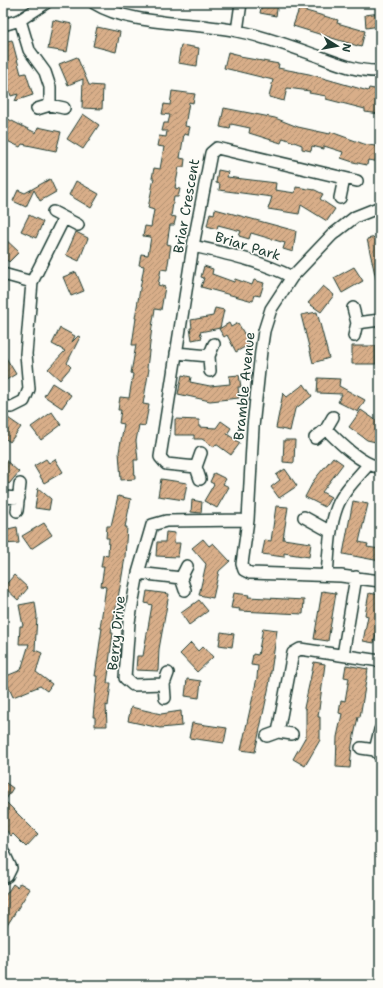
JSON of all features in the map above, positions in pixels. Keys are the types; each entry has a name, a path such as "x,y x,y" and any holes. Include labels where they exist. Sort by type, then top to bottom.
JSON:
{"street":[{"path":"3,25 20,20 46,3"},
{"path":"94,3 106,10 130,17 237,31 291,46 348,67 380,72"},
{"path":"237,31 240,3"},
{"path":"20,20 29,50 45,72 50,87 50,105"},
{"path":"37,109 50,105 64,108"},
{"name":"Briar Crescent","path":"196,467 166,464 160,457 193,246 211,153 217,148 357,181"},
{"path":"340,198 344,179"},
{"name":"Bramble Avenue","path":"327,575 250,574 244,570 242,564 248,520 253,427 264,331 271,309 292,277 332,235 355,217 380,207"},
{"path":"52,212 78,225"},
{"path":"3,407 12,407 24,401 29,389 26,354 32,282 64,218"},
{"name":"Briar Park","path":"193,246 252,260 272,267 292,277"},
{"path":"3,274 32,282"},
{"path":"353,308 357,323 354,336"},
{"path":"357,323 380,320"},
{"path":"210,372 209,356 214,344"},
{"path":"176,353 209,356"},
{"path":"315,438 326,429 333,418"},
{"path":"326,429 343,446 368,465 380,468"},
{"path":"200,479 196,467 201,453"},
{"path":"368,465 348,489 337,507 331,532 327,575 356,577 380,581"},
{"path":"17,512 20,484"},
{"path":"3,497 19,498"},
{"path":"304,517 331,532"},
{"name":"Berry Drive","path":"164,684 132,685 125,678 129,622 138,574 152,525 166,521 248,520"},
{"path":"184,590 181,578 187,566"},
{"path":"138,574 181,578"},
{"path":"343,655 356,577"},
{"path":"278,732 293,653 300,649 380,661"},
{"path":"165,698 164,684 168,673"},
{"path":"361,748 378,753 380,730"},
{"path":"267,736 278,732 292,734"},
{"path":"3,851 11,868 7,876 3,878"}],"building":[{"path":"262,3 278,3 276,16 260,13"},
{"path":"299,9 338,20 337,23 365,31 361,47 293,26"},
{"path":"380,13 380,26 366,28 365,15"},
{"path":"53,20 72,24 67,52 48,49"},
{"path":"97,27 120,32 116,52 93,46"},
{"path":"12,40 21,74 26,73 33,95 15,101 18,94 11,96 3,69 3,42"},
{"path":"181,45 199,48 197,66 178,63"},
{"path":"228,52 240,55 240,57 279,64 278,68 309,74 368,91 369,88 380,90 380,114 365,112 365,109 326,99 326,96 309,93 310,91 287,88 284,101 269,97 273,80 224,68"},
{"path":"77,57 89,85 103,86 102,109 82,108 83,79 68,85 59,64"},
{"path":"172,91 195,94 193,103 189,102 185,126 190,127 188,135 184,134 180,158 185,159 184,167 179,167 175,188 180,189 178,197 174,197 171,216 176,217 174,225 170,225 167,244 171,245 167,270 161,269 158,285 165,287 161,310 155,309 152,327 147,368 149,369 143,404 149,405 145,426 139,425 136,441 138,460 134,460 135,479 121,480 119,452 124,424 119,423 121,410 118,410 120,397 129,398 133,374 131,373 136,345 132,345 135,318 144,266 139,265 141,254 148,255 151,237 143,236 145,226 151,227 154,210 148,208 154,178 152,178 154,168 160,169 164,147 157,146 159,136 166,137 167,131 162,131 164,123 168,123 170,115 162,114 164,104 170,105"},
{"path":"224,108 275,118 298,127 330,134 331,132 364,144 380,147 380,162 368,160 367,165 353,162 341,158 343,152 324,146 324,149 312,146 311,151 302,149 302,145 283,138 281,143 249,133 250,128 231,124 230,129 220,127"},
{"path":"83,114 99,125 83,149 67,139"},
{"path":"6,118 36,133 38,127 61,132 56,151 22,144 20,147 3,139 3,125"},
{"path":"218,170 228,172 227,177 276,183 275,190 295,193 296,187 315,190 323,194 320,199 335,209 327,221 301,205 299,214 268,209 272,197 219,190 220,184 216,183"},
{"path":"50,179 56,192 40,201 34,190 26,207 13,201 18,190 25,193"},
{"path":"76,181 99,194 91,208 69,195"},
{"path":"215,209 296,231 293,252 283,249 285,243 251,233 249,239 239,236 241,231 218,225 217,229 207,226 210,213 214,214"},
{"path":"29,215 43,222 36,238 21,231"},
{"path":"76,232 88,238 79,261 66,255"},
{"path":"380,236 380,279 376,279 367,239"},
{"path":"3,237 19,252 9,262 3,257"},
{"path":"204,266 213,269 212,274 234,282 235,279 252,285 254,280 264,283 260,296 255,295 253,301 201,287 204,278 201,277"},
{"path":"354,267 363,281 342,293 334,278"},
{"path":"76,272 84,291 71,296 63,277"},
{"path":"323,286 334,295 321,312 308,303"},
{"path":"215,308 224,310 220,328 200,332 202,338 192,340 190,328 192,328 191,320 213,316"},
{"path":"317,312 329,358 313,363 301,315"},
{"path":"229,323 231,327 238,323 250,344 236,352 227,335 224,337 219,329"},
{"path":"60,328 75,336 72,342 78,336 80,337 67,363 71,367 60,380 48,369 65,351 52,344"},
{"path":"352,346 376,346 376,364 352,364"},
{"path":"3,353 16,374 3,382"},
{"path":"182,375 191,377 190,382 210,386 230,384 229,376 239,375 241,387 238,387 239,398 210,401 178,394"},
{"path":"318,378 340,379 339,386 365,400 358,412 338,402 342,394 317,393"},
{"path":"52,383 71,395 62,408 44,396"},
{"path":"304,384 312,396 295,409 290,431 276,428 283,393 287,397"},
{"path":"361,410 380,423 380,443 367,440 349,427"},
{"path":"52,412 61,425 41,440 31,427"},
{"path":"8,418 21,427 10,442 3,437 3,425"},
{"path":"175,419 199,420 199,427 216,428 221,421 231,428 227,434 240,443 231,455 216,444 214,447 202,439 194,439 194,435 175,435"},
{"path":"284,440 295,440 294,463 283,462"},
{"path":"333,457 343,464 322,492 331,497 325,507 305,497 314,480"},
{"path":"3,458 19,472 9,484 3,479"},
{"path":"46,459 49,463 55,459 63,472 44,483 34,466"},
{"path":"285,469 297,486 279,498 271,487 280,480 276,475"},
{"path":"214,473 226,479 223,484 229,487 217,508 204,501 214,484 210,482"},
{"path":"161,479 187,483 184,500 158,496"},
{"path":"38,488 51,499 49,510 35,508"},
{"path":"118,496 131,499 125,527 127,527 125,557 111,633 113,633 107,683 111,683 108,706 106,705 107,726 95,726 95,717 93,717 97,676 95,676 106,587 101,586 104,567 101,567 103,555 108,556 109,538 106,538 107,526 111,526"},
{"path":"192,500 202,502 201,513 191,512"},
{"path":"353,501 368,504 359,542 368,544 367,547 380,549 380,561 343,554"},
{"path":"276,506 288,507 283,539 311,543 309,557 284,553 284,557 262,554 265,540 271,541"},
{"path":"44,523 52,535 31,549 22,536"},
{"path":"17,527 19,543 3,544 3,530"},
{"path":"166,532 175,533 174,543 180,543 178,557 156,556 157,542 165,542"},
{"path":"203,539 209,546 213,543 230,561 219,571 213,598 199,595 206,564 192,548"},
{"path":"14,575 28,588 18,600 4,587"},
{"path":"147,591 169,594 159,649 158,671 136,670 137,656 143,656 152,605 145,603"},
{"path":"322,591 336,593 328,641 314,639"},
{"path":"234,593 249,595 248,597 304,600 303,614 239,611 240,609 231,608"},
{"path":"369,593 380,595 380,618 374,643 363,641 368,616 365,615"},
{"path":"199,600 208,611 189,625 181,613"},
{"path":"35,602 37,616 35,650 42,653 36,672 52,684 47,691 40,686 13,697 4,677 21,670 29,644 19,644 20,626 23,626 19,605"},
{"path":"263,628 277,630 269,686 255,752 241,750 257,678 258,666 251,665 253,654 258,655"},
{"path":"221,632 234,634 232,647 219,645"},
{"path":"191,643 198,651 203,646 213,657 197,672 180,654"},
{"path":"314,662 325,664 318,717 320,717 320,740 305,766 293,759 306,736 306,709 304,708"},
{"path":"346,665 368,669 360,717 358,717 352,745 350,768 336,767 337,737 342,714 339,713 341,700 345,701 349,678 344,677"},
{"path":"187,679 201,681 199,698 185,696"},
{"path":"131,707 161,714 181,711 182,726 160,728 128,721"},
{"path":"192,723 227,728 224,743 189,738"},
{"path":"3,781 13,788 5,801 38,834 26,847 13,834 11,836 3,827"},
{"path":"20,883 30,889 3,932 3,899 13,884 17,887"}]}
